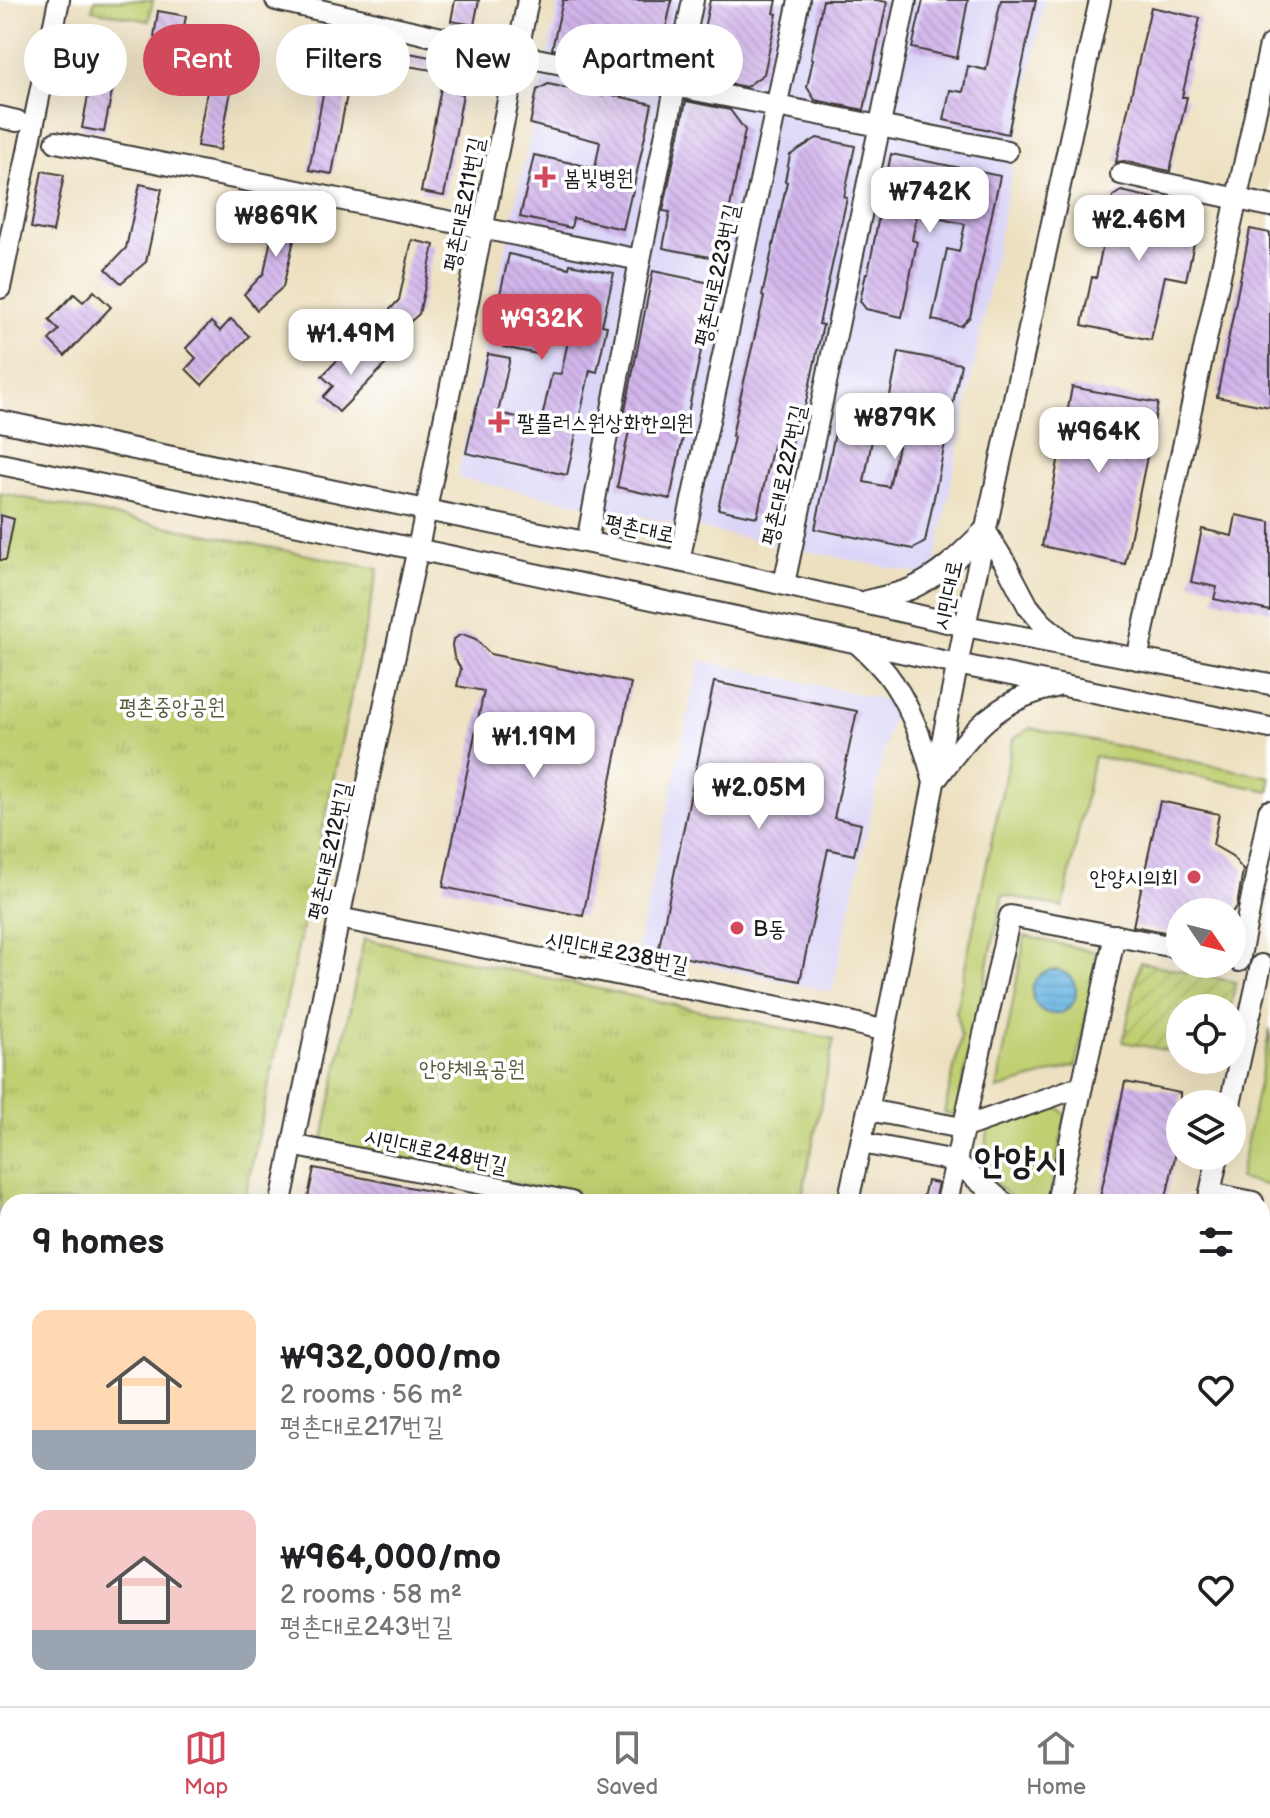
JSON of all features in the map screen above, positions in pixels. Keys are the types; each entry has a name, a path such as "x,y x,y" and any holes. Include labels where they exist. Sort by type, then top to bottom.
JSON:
{"street":[{"path":"0,288 59,0"},
{"path":"276,0 426,34"},
{"name":"평촌대로211번길","path":"523,24 528,0"},
{"path":"688,24 693,0"},
{"name":"평촌대로223번길","path":"679,561 799,0"},
{"name":"평촌대로227번길","path":"784,584 906,0"},
{"name":"시민대로","path":"850,1194 985,530 1100,0"},
{"path":"1137,659 1270,45"},
{"name":"평촌대로211번길","path":"426,510 508,96"},
{"path":"587,542 673,96"},
{"path":"721,96 1007,151"},
{"path":"56,142 640,260"},
{"path":"1121,174 1270,206"},
{"name":"평촌대로","path":"0,421 679,561 965,626 1270,684"},
{"path":"0,464 1270,728"},
{"name":"평촌대로212번길","path":"283,1194 426,510"},
{"path":"864,602 908,590 924,582 953,562 985,530 1028,606 1042,623 1070,646"},
{"path":"856,642 876,661 897,689 922,741 934,783"},
{"path":"934,783 962,743 1002,707 1037,691 1063,685"},
{"path":"1246,915 1269,811"},
{"path":"949,1194 1010,916 1166,945"},
{"name":"시민대로238번길","path":"339,918 885,1031"},
{"path":"1059,1194 1115,935"},
{"path":"1234,1090 1265,966"},
{"path":"868,1110 962,1128 1082,1086"},
{"path":"862,1143 955,1161 994,1194"},
{"name":"시민대로248번길","path":"292,1145 527,1194"},
{"path":"1210,1194 1215,1170"}],"shaded area":[{"path":"559,0 1045,0 933,577 457,478"},
{"path":"700,660 895,702 832,992 637,950"}],"green space":[{"path":"95,0 153,0 149,21 92,10"},
{"name":"평촌중앙공원","path":"0,493 378,569 246,1194 0,1194"},
{"path":"1030,728 1270,777 1270,791 1094,756 1063,907 1003,895 956,1115 944,1113 961,1037 956,1010 1013,739"},
{"path":"1025,936 1099,953 1076,1066 997,1089"},
{"name":"안양체육공원","path":"364,939 834,1039 803,1194 565,1194 322,1144"},
{"path":"1140,962 1166,967 1166,978 1217,978 1236,982 1233,994 1166,994 1166,1050 1123,1042"},
{"path":"1270,1029 1270,1186 1239,1179 1241,1170 1246,1170 1246,1145"},
{"path":"1056,1105 1066,1115 1051,1194 1007,1194 981,1170 989,1126"}],"water":[{"path":"1054,970 1069,977 1076,992 1069,1007 1054,1014 1039,1007 1032,992 1039,977"}],"building":[{"path":"455,0 479,0 474,24 451,21"},
{"path":"563,0 672,0 667,24 558,24"},
{"path":"710,0 777,0 774,13 777,14 764,74 743,86 743,24 705,24"},
{"path":"823,0 887,2 864,110 815,100 807,87"},
{"path":"923,0 968,0 957,58 912,48"},
{"path":"1001,0 1036,0 1008,134 944,120 950,90 963,92 968,66 986,70"},
{"path":"1151,7 1200,18 1182,97 1187,97 1170,171 1116,162"},
{"path":"158,11 186,16 184,24 156,24"},
{"path":"410,53 426,56 426,69 410,66"},
{"path":"548,84 555,86 555,96 617,96 652,104 623,229 573,218 571,228 520,217 534,155 595,168 600,142 530,124 539,89"},
{"path":"88,96 111,96 104,132 82,128"},
{"path":"206,96 230,96 220,150 197,146"},
{"path":"323,96 347,96 332,174 309,170"},
{"path":"439,96 463,96 444,196 421,192"},
{"path":"686,101 730,110 745,130 720,259 663,248 670,212 663,211"},
{"path":"817,138 855,146 844,197 847,198 819,324 823,325 802,420 796,419 790,449 773,445 757,517 718,509 764,297 790,155"},
{"path":"891,154 1000,176 970,317 961,326 932,320 947,249 959,252 965,224 917,214 912,240 917,242 902,317 866,309 860,301"},
{"path":"42,171 64,175 53,232 31,228"},
{"path":"140,184 162,189 146,262 121,283 106,269 126,248"},
{"path":"1121,191 1180,204 1179,211 1200,216 1186,280 1165,276 1151,340 1082,325 1092,277 1096,278 1113,196"},
{"path":"277,209 300,214 283,287 257,310 244,294 264,273"},
{"path":"1250,229 1270,233 1270,407 1217,397"},
{"path":"412,240 434,245 419,314 393,337 379,321 399,300"},
{"path":"509,254 569,268 570,264 614,273 602,325 607,326 597,372 590,370 567,475 466,453 488,354 510,358 498,413 541,422 552,373 561,374 574,313 547,308 537,354 503,347 506,333 492,330"},
{"path":"653,271 715,284 670,499 617,487 632,417 624,416"},
{"path":"94,291 111,307 65,356 49,340 59,330 49,320 74,294 83,302"},
{"path":"231,319 249,336 202,385 186,369 196,358 186,348 211,322 220,331"},
{"path":"368,347 386,364 339,412 323,397 333,386 322,376 347,350 357,359"},
{"path":"899,352 961,364 925,542 913,549 815,529 835,433 872,440 864,482 889,487 901,432 883,429"},
{"path":"1072,387 1158,403 1125,564 1042,546"},
{"path":"0,515 14,519 6,560 0,560"},
{"path":"1236,515 1270,522 1270,611 1214,599 1217,587 1191,582 1202,529 1232,536"},
{"path":"460,635 476,639 490,654 631,683 583,916 443,887 484,691 457,686 461,669 452,645"},
{"path":"714,682 857,711 834,818 861,824 854,855 828,849 800,981 658,952"},
{"name":"안양시의회","path":"1160,801 1219,814 1213,845 1232,856 1243,870 1238,898 1166,898 1166,932 1133,926"},
{"path":"1125,1082 1166,1090 1166,1170 1172,1170 1167,1194 1101,1194"},
{"path":"314,1168 444,1194 309,1194"},
{"path":"927,1181 938,1183 936,1194 924,1194"}],"place":[{"name":"봄빛병원","path":"545,177"},
{"name":"팔플러스원상화한의원","path":"499,422"},
{"name":"안양시의회","path":"1194,877"},
{"name":"B동","path":"737,928"}],"district":[{"name":"안양시","path":"1020,1160"}]}
